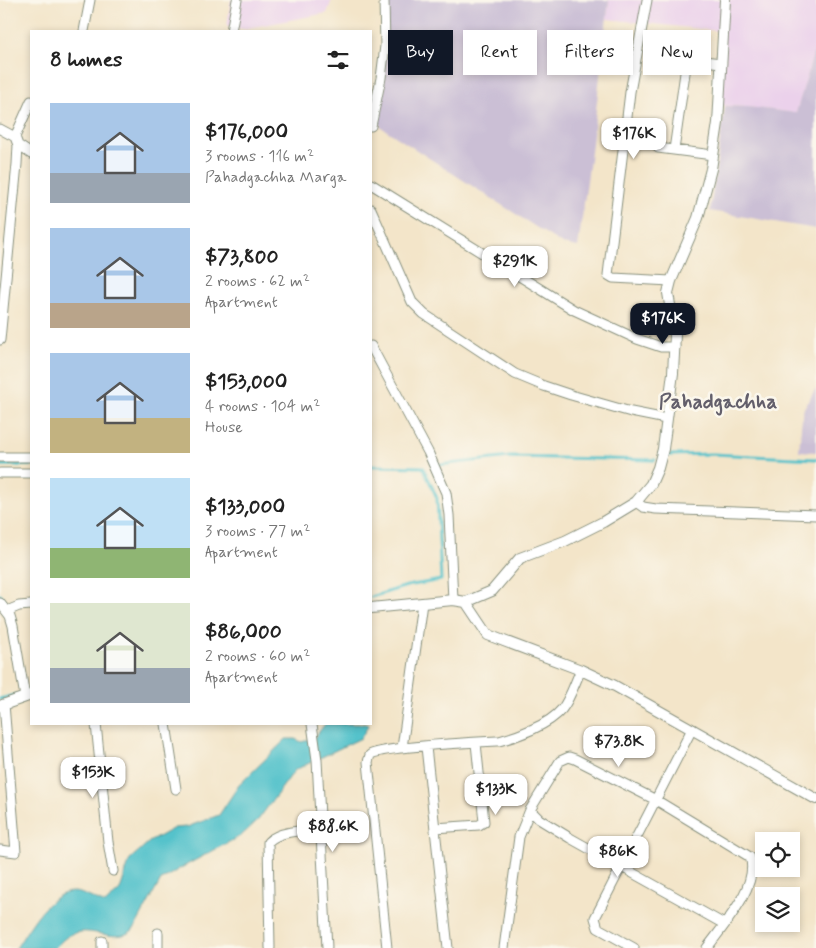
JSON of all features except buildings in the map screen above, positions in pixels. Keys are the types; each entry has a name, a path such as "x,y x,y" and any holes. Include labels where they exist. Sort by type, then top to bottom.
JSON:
{"street":[{"path":"84,30 90,0"},
{"path":"232,30 237,0"},
{"path":"372,121 381,78 384,46 384,0"},
{"path":"647,0 630,92 608,275 613,278 671,281"},
{"path":"372,608 453,600 466,602 492,591 520,558 565,541 603,522 636,502 651,484 663,449 673,373 675,347 668,293 671,281 698,218 711,169 718,123 725,0"},
{"path":"711,62 721,63"},
{"path":"674,150 685,75"},
{"path":"0,340 17,141 30,104"},
{"path":"0,129 30,153"},
{"path":"658,148 713,155"},
{"path":"372,185 574,310 637,339 661,347 675,347"},
{"path":"372,211 412,302 424,314 515,374 571,395 632,412 666,419"},
{"path":"372,348 428,452 446,493 449,515 453,600"},
{"path":"0,457 30,457"},
{"path":"0,473 30,473"},
{"path":"636,502 643,507 656,509 816,515"},
{"path":"466,602 488,635 581,670 615,686 771,776 816,799"},
{"path":"0,603 7,611 13,626 28,696 2,705 16,852 0,850"},
{"path":"402,748 422,603"},
{"path":"7,611 19,606 30,605"},
{"path":"387,948 368,758 373,752 377,751 499,741 513,737 536,727 556,715 563,708 581,670"},
{"path":"96,725 108,842 113,871"},
{"path":"166,725 176,789"},
{"path":"312,725 317,760 327,948"},
{"path":"634,948 598,928 595,918 692,729"},
{"path":"435,828 479,825 484,822 476,743"},
{"path":"426,747 448,948"},
{"path":"504,948 519,837 530,810 560,761 570,757 656,800 750,857 753,865 751,878 738,905 707,948"},
{"path":"530,810 539,819 724,924"},
{"path":"270,948 268,842 272,838 300,830 320,829"},
{"path":"158,933 158,948"}],"shaded area":[{"path":"231,0 332,0 327,13 243,29 227,26"},
{"path":"384,0 609,0 605,30 547,30 547,75 600,75 578,247 562,244 381,127 374,115 381,78"},
{"path":"609,0 816,0 816,45 796,113 715,105 719,31 607,19"},
{"path":"816,45 816,229 710,211 725,106 796,113"},
{"path":"816,388 816,452 799,451 804,408"}],"water":[{"path":"324,725 368,726 361,738 295,770 258,820 242,835 161,880 134,929 127,934 119,936 78,932 68,936 55,948 16,948 42,910 60,895 69,892 80,893 105,904 120,890 130,859 149,842 174,828 187,827 219,815 239,785 286,739 295,739 302,742 315,737"}],"waterway":[{"path":"668,455 713,454 816,459"},
{"path":"439,465 510,457 655,460"},
{"path":"0,465 30,465"},
{"path":"372,466 423,467 437,498 441,580 407,586 372,597"},
{"path":"0,595 9,606"},
{"path":"0,699 15,695"}],"district":[{"name":"Pahadgachha","path":"718,402"}]}
